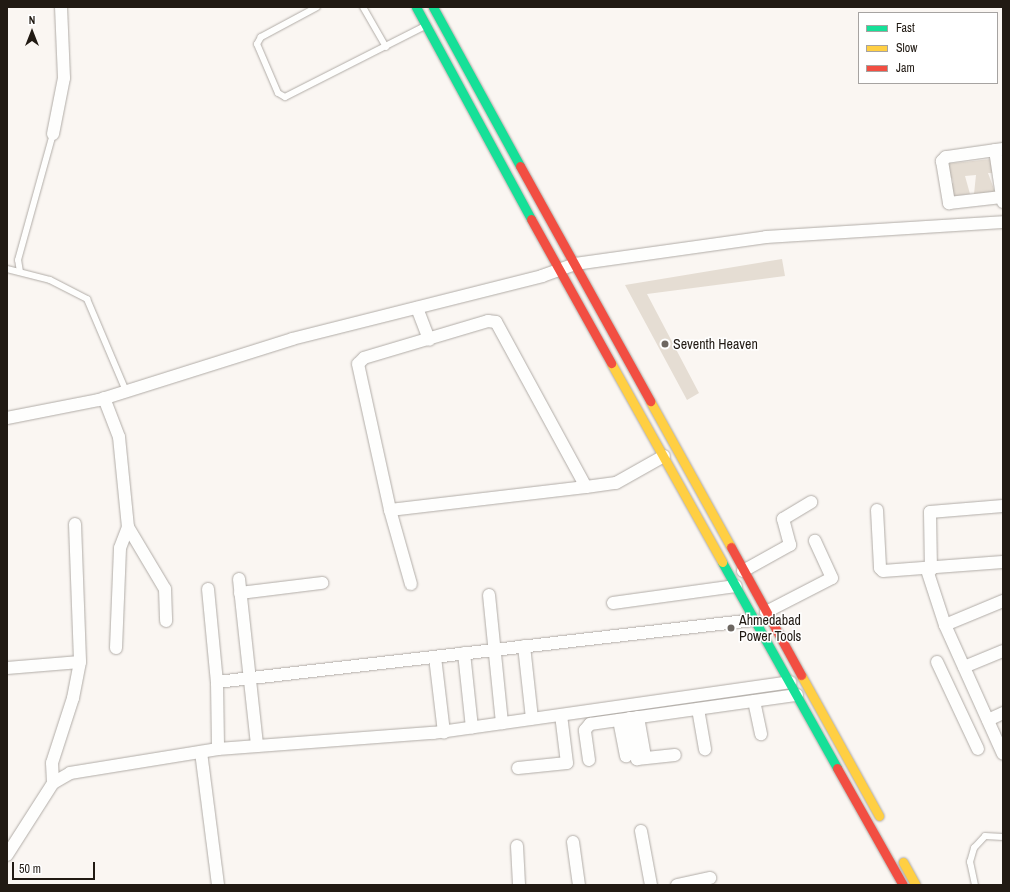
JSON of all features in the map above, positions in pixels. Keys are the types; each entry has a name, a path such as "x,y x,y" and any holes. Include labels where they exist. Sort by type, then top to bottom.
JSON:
{"street":[{"path":"53,134 64,78 61,7"},
{"path":"416,7 559,271 903,885"},
{"path":"433,7 882,823"},
{"path":"999,149 1002,185 1003,200 947,202 944,158 999,149"},
{"path":"7,418 104,398 292,339 559,271 575,264 766,237 1003,222"},
{"path":"417,308 429,340"},
{"path":"411,584 390,510 358,364 364,358 429,340 488,321 501,327 586,486"},
{"path":"104,398 119,437 128,527 164,589 166,621"},
{"path":"390,510 616,483 664,456"},
{"path":"743,571 790,545 783,519 811,502"},
{"path":"1003,506 930,512 929,570 945,626 1003,754"},
{"path":"877,510 881,571 929,570 1003,562"},
{"path":"53,783 52,763 73,698 80,662 75,524"},
{"path":"116,648 120,548 128,527"},
{"path":"766,612 832,578 815,541"},
{"path":"239,579 257,746"},
{"path":"240,593 322,583"},
{"path":"613,603 736,586"},
{"path":"208,589 217,682 218,749"},
{"path":"489,594 502,723"},
{"path":"945,626 1003,600"},
{"path":"217,682 754,620"},
{"path":"524,646 532,719"},
{"path":"964,667 1003,651"},
{"path":"464,654 472,728"},
{"path":"435,657 444,732"},
{"path":"7,668 80,662"},
{"path":"937,662 978,749"},
{"path":"7,855 53,783 70,773 218,749 444,732 790,682"},
{"path":"589,760 586,726 629,718 797,695"},
{"path":"754,701 761,734"},
{"path":"960,711 980,703"},
{"path":"698,709 705,749"},
{"path":"988,720 1003,713"},
{"path":"518,768 567,763 561,715"},
{"path":"629,718 644,752"},
{"path":"629,718 637,759 675,755"},
{"path":"626,756 629,718"},
{"path":"201,752 218,885"},
{"path":"641,831 651,885"},
{"path":"573,842 579,885"},
{"path":"517,846 519,885"},
{"path":"897,851 916,885"},
{"path":"677,885 710,878"}],"lane":[{"path":"317,7 261,37 257,44 280,95 288,97 427,26"},
{"path":"363,7 386,47"},
{"path":"20,272 18,260 53,134"},
{"path":"7,269 50,280 87,299 126,391"},
{"path":"975,885 970,862 974,848 985,836 1003,838"}],"building":[{"path":"991,159 993,173 988,173 995,192 974,194 976,175 965,176 970,194 948,197 947,184 953,183 952,178 946,178 945,164"},
{"name":"Seventh Heaven","path":"782,259 785,276 647,294 699,393 687,400 625,285"}],"traffic: fast":[{"path":"416,7 531,219"},
{"path":"433,7 520,166"},
{"path":"722,562 837,768"}],"traffic: slow":[{"path":"611,363 722,562"},
{"path":"650,401 731,547"},
{"path":"801,675 879,816"},
{"path":"903,862 916,885"}],"traffic: jam":[{"path":"520,166 650,401"},
{"path":"531,219 611,363"},
{"path":"731,547 801,675"},
{"path":"837,768 903,885"}],"place":[{"name":"Seventh Heaven","path":"665,344"},
{"name":"Ahmedabad Power Tools","path":"731,628"}]}
